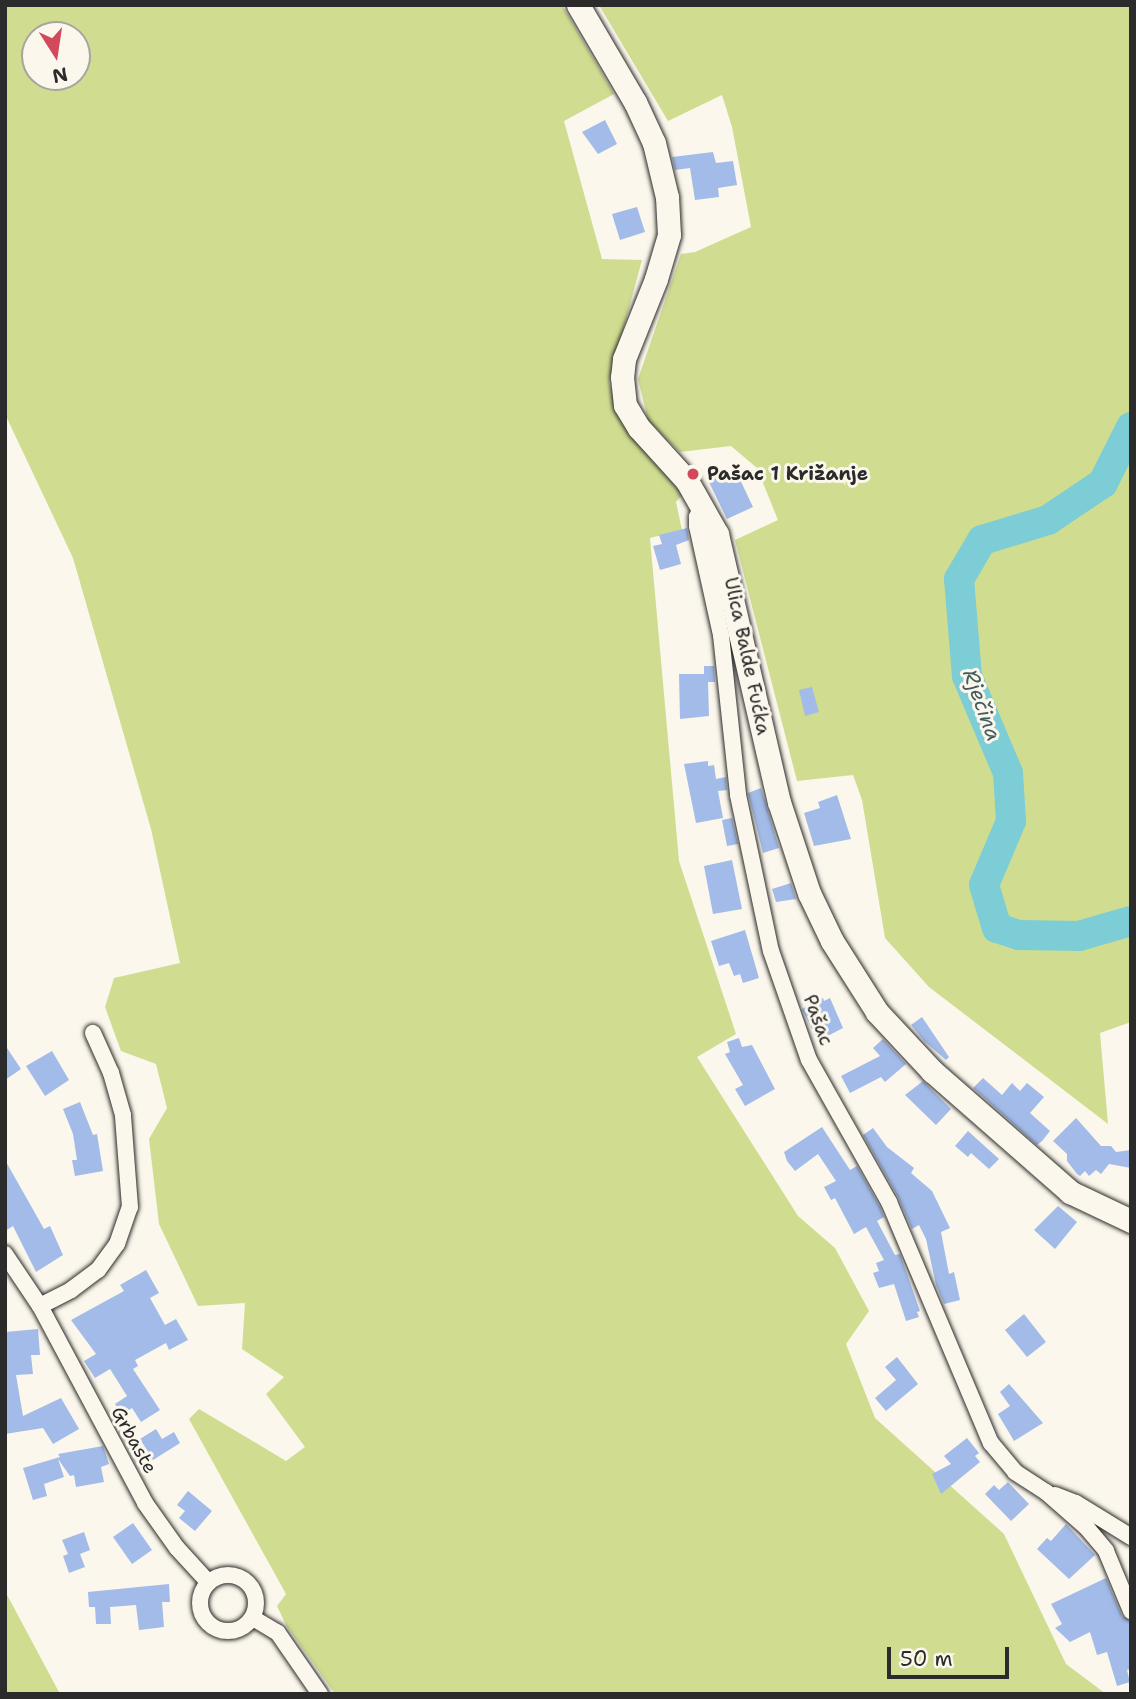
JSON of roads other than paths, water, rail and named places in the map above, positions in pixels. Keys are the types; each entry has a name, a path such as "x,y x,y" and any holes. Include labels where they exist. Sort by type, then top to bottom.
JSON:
{"main road":[{"name":"Ulica Balde Fućka","path":"578,5 635,102 654,143 667,197 669,235 656,279 624,359 622,377 625,405 639,428 687,481 717,534 727,567 779,802 809,893 854,979 877,1012 932,1071 1060,1183 1090,1203 1131,1221"}],"street":[{"name":"Pašac","path":"703,506 697,520 721,635 738,795 771,951 809,1060 889,1202 991,1443 1015,1472 1046,1492 1087,1528 1106,1551 1131,1611"},
{"path":"40,1306 71,1290 98,1270 117,1244 130,1207 123,1115 111,1073 93,1033"},
{"name":"Grbaste","path":"5,1254 40,1306 145,1503 177,1548 209,1583"},
{"name":"Pašac","path":"1046,1492 1076,1503 1131,1537"},
{"path":"225,1575 243,1579 254,1592 256,1610 253,1618 246,1625 228,1632 210,1626 204,1618 200,1600 209,1583 225,1575"},
{"path":"253,1618 278,1633 320,1694"}],"waterway":[{"name":"Rječina","path":"1131,427 1103,483 1048,520 982,540 959,579 967,676 1008,773 1011,821 984,885 997,928 1019,935 1079,936 1131,921"}],"place":[{"name":"Pašac 1 Križanje","path":"693,474"}]}
